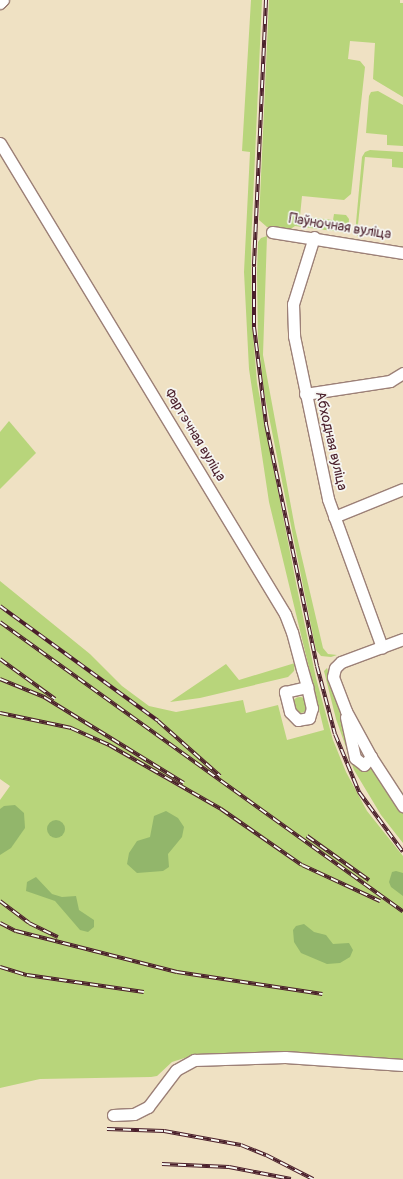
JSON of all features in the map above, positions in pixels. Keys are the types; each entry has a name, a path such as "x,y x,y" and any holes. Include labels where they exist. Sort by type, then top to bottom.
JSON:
{"street":[{"path":"0,3 3,0"},
{"name":"Фартэчная вуліца","path":"0,143 278,602 292,632 307,687 312,712 309,718 302,720 292,716 285,692 307,687"},
{"name":"Паўночная вуліца","path":"272,232 314,237 403,253"},
{"name":"Абходная вуліца","path":"314,237 296,293 292,315 305,394 322,476 334,517 382,647"},
{"path":"305,394 390,381 403,373"},
{"path":"334,517 403,489"},
{"path":"403,639 337,665 334,673 334,683 346,711 371,757 403,806"},
{"path":"113,1115 134,1114 148,1107 176,1070 194,1060 285,1058 403,1065"}],"green space":[{"path":"251,0 262,0 251,245 252,321 257,383 316,678 333,740 346,772 367,811 403,856 403,1060 269,1053 194,1055 172,1062 157,1076 40,1079 0,1088 0,800 10,786 0,779 0,581 90,654 122,686 149,706 176,712 243,700 246,713 278,705 287,740 324,730 269,502 249,369 244,272 250,152 242,151"},
{"path":"269,0 400,0 400,3 403,3 403,97 373,79 375,43 350,41 348,59 360,61 365,67 351,194 344,200 302,196 300,216 333,220 334,214 346,215 349,219 348,233 295,226 289,230 267,227 259,220"},
{"path":"378,91 403,105 403,146 387,145 387,135 366,133 369,96 371,92"},
{"path":"370,150 403,152 403,168 392,167 392,159 365,157 357,234 363,240 355,234 362,157 365,152"},
{"path":"267,236 263,355 295,528 323,648 328,654 337,655 331,657 321,656 316,650 264,392 258,338 257,273 258,242 261,238"},
{"path":"9,421 36,453 0,489 0,432"},
{"path":"295,663 294,671 288,677 200,698 170,702 226,664 239,680"},
{"path":"327,668 341,709 350,751 368,767 371,767 403,811 403,843 381,815 354,770 336,719 324,671"},
{"path":"297,697 303,697 308,702 306,711 303,713 297,713 292,708 292,702"},
{"path":"15,805 24,813 25,828 11,848 0,855 0,809 4,806"},
{"path":"166,811 178,818 184,827 182,837 168,854 169,867 163,871 137,873 127,864 129,853 137,841 150,837 154,816"},
{"path":"56,820 62,823 65,829 62,835 56,838 50,835 47,829 50,823"},
{"path":"396,871 403,873 403,896 391,887 389,882 392,872"},
{"path":"36,877 52,894 62,897 76,896 79,910 94,920 94,927 88,932 80,930 55,901 26,891 27,882"},
{"path":"304,924 314,932 326,935 333,944 349,943 353,950 350,957 340,963 327,964 301,953 294,942 293,930 296,926"}],"railway":[{"path":"266,0 254,267 254,327 266,424 317,666 335,734 359,792 403,852"},
{"path":"0,606 158,721 220,776"},
{"path":"0,622 403,912"},
{"path":"0,659 55,699"},
{"path":"0,679 44,697 184,783"},
{"path":"0,713 71,728 109,745 221,809 302,865 380,901"},
{"path":"307,836 369,880"},
{"path":"0,901 29,923 58,937"},
{"path":"0,923 16,931 177,972 322,994"},
{"path":"0,967 27,975 144,992"},
{"path":"107,1129 164,1131 241,1145 266,1155 313,1179"},
{"path":"162,1164 229,1167 291,1179"}]}
